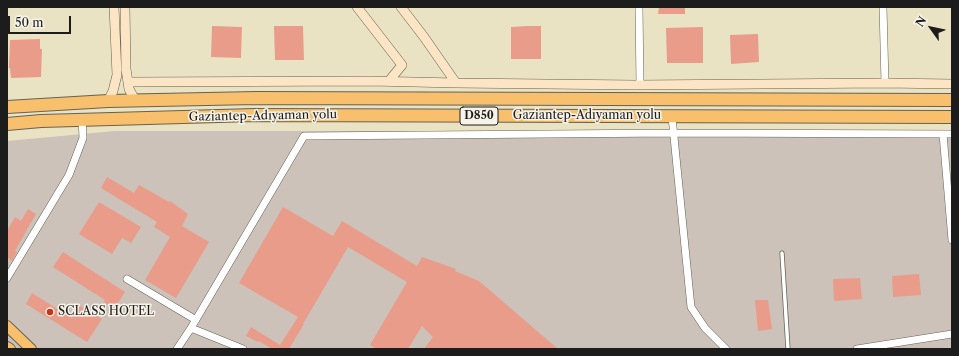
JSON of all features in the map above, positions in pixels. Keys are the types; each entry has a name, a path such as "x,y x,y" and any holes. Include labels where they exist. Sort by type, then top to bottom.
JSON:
{"highway":[{"name":"Gaziantep-Adıyaman yolu","path":"7,106 108,100 256,98 952,100"},
{"name":"Gaziantep-Adıyaman yolu","path":"7,124 41,120 254,115 952,118"}],"main road":[{"path":"7,326 31,349"}],"street":[{"path":"108,100 113,91 117,75 114,7"},
{"path":"125,7 126,69 129,89 135,100"},
{"path":"357,7 402,65 389,81"},
{"path":"401,7 456,83"},
{"path":"639,7 640,85"},
{"path":"883,7 885,83"},
{"path":"128,82 389,81 640,85 885,83 952,84"},
{"path":"672,117 691,307 705,328 726,349"},
{"path":"7,278 69,175 83,138 82,119"},
{"path":"177,349 196,320 304,136 673,132 952,134"},
{"path":"943,134 952,240"},
{"path":"127,279 196,320"},
{"path":"191,328 243,349"},
{"path":"857,349 952,334"}],"lane":[{"path":"782,253 788,349"}],"shaded area":[{"path":"115,131 952,131 952,349 7,349 7,141"}],"building":[{"path":"659,7 685,7 685,14 658,14"},
{"path":"212,26 242,27 241,58 211,57"},
{"path":"274,26 303,26 304,60 275,60"},
{"path":"541,26 541,59 511,59 511,27"},
{"path":"703,27 703,63 667,63 666,28"},
{"path":"758,34 759,62 731,64 730,35"},
{"path":"40,39 40,49 42,49 41,77 11,78 9,68 10,40"},
{"path":"107,177 134,193 139,185 169,202 170,201 188,214 182,226 209,242 176,298 145,280 170,237 154,227 157,222 101,188"},
{"path":"99,202 141,227 131,243 122,238 112,254 79,234"},
{"path":"283,207 333,236 342,221 417,266 422,257 456,269 455,271 479,281 558,349 424,349 433,337 422,326 408,349 377,349 370,345 407,282 348,247 289,349 272,349 259,341 258,342 246,336 251,327 280,345 298,317 239,283"},
{"path":"28,209 36,214 15,251 17,252 12,261 7,257 7,231 15,217 21,221"},
{"path":"63,252 125,292 114,309 104,302 105,300 53,267"},
{"path":"919,274 921,295 893,297 892,276"},
{"path":"860,278 862,299 834,301 833,279"},
{"name":"SCLASS HOTEL","path":"32,293 72,318 80,306 102,319 87,342 26,304"},
{"path":"755,300 768,300 772,329 758,331"}],"place":[{"name":"SCLASS HOTEL","path":"50,312"}]}
